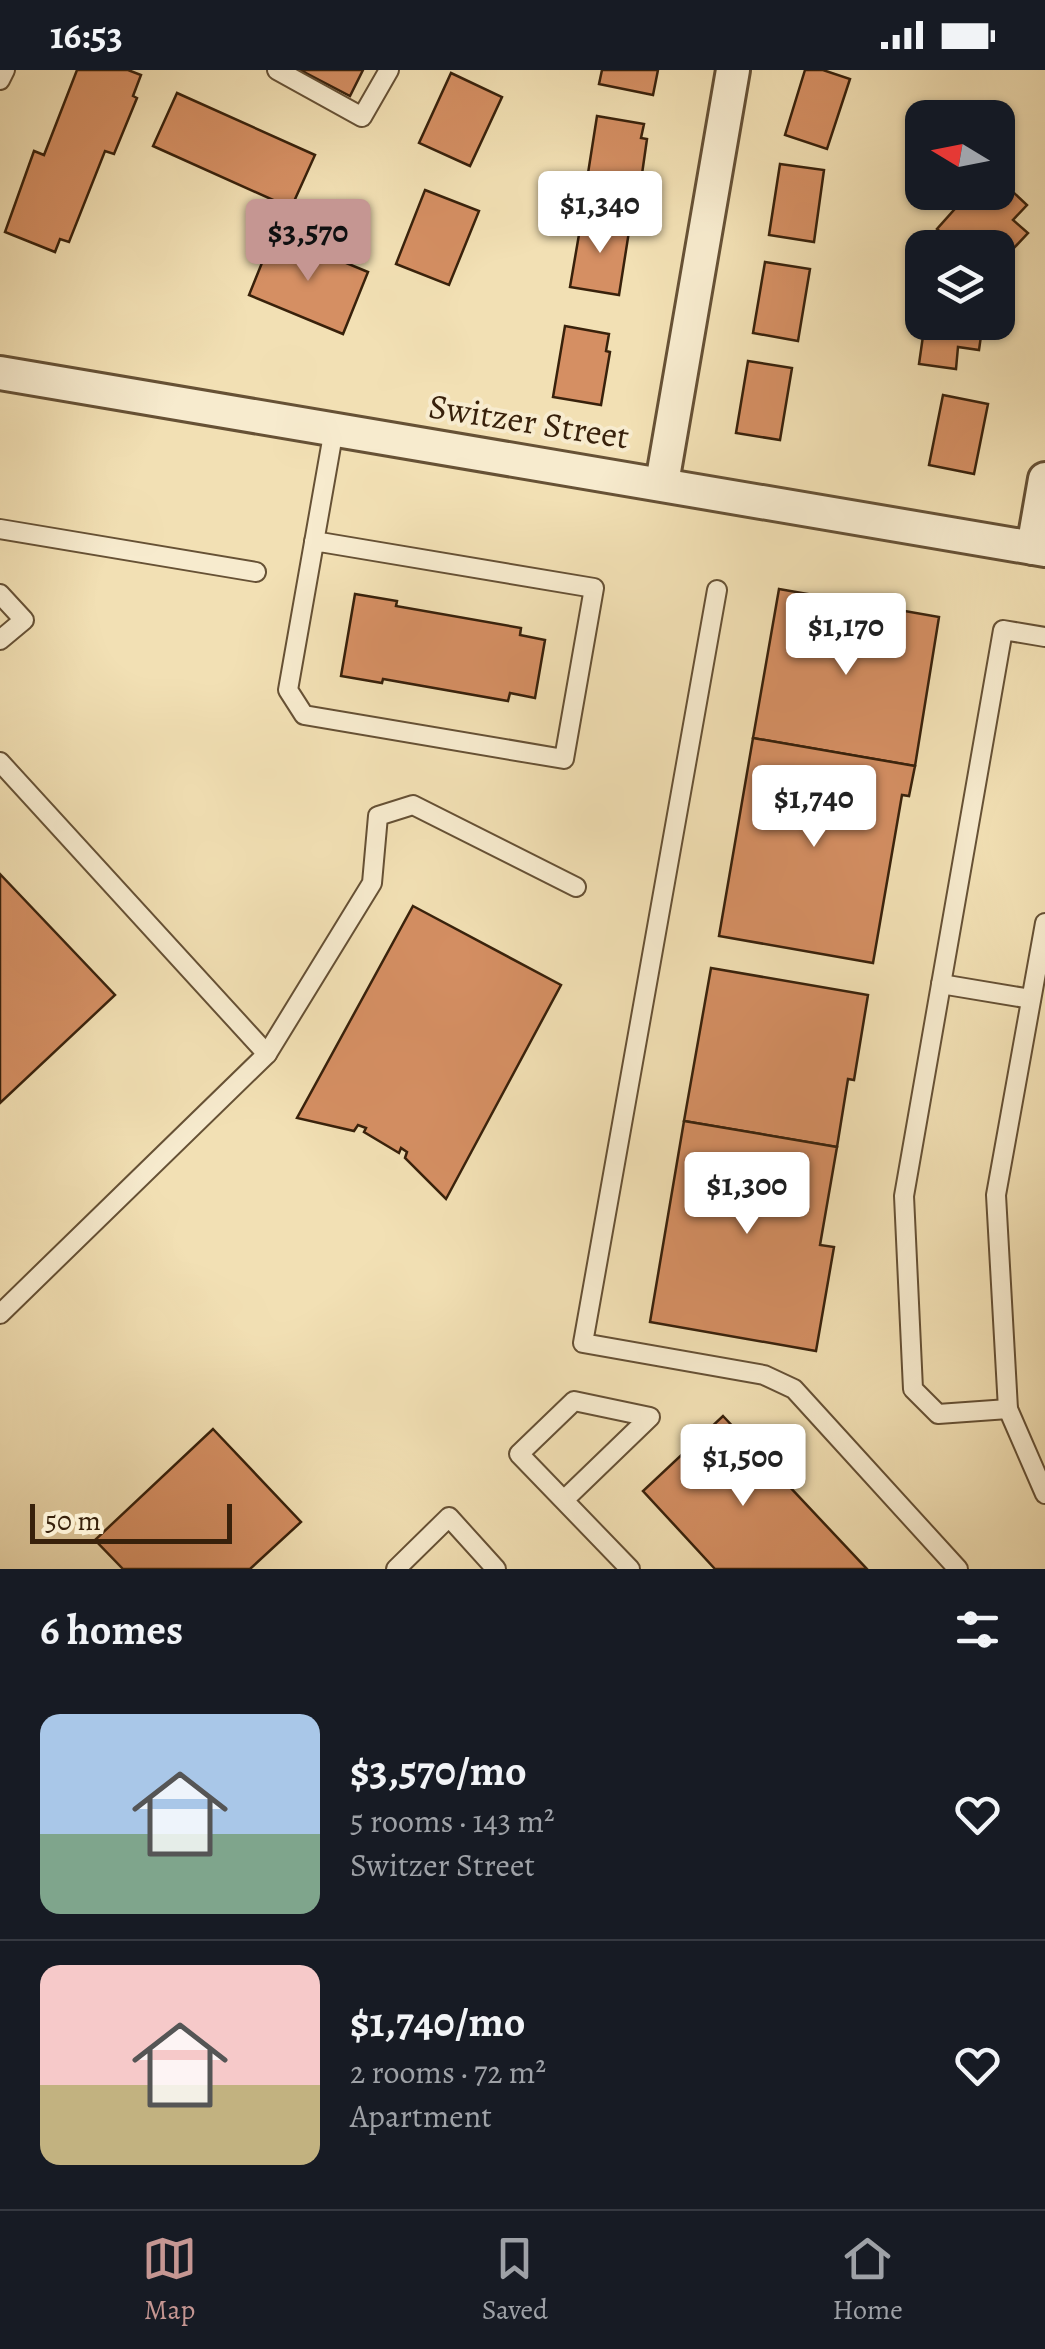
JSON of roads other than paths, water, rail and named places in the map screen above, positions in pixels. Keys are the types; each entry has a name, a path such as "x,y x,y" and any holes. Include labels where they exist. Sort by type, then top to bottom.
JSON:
{"street":[{"path":"662,483 733,70"},
{"name":"Switzer Street","path":"0,373 1039,548"},
{"path":"1039,548 1045,479"}],"lane":[{"path":"0,80 4,70"},
{"path":"277,70 362,117 389,70"},
{"path":"314,541 594,588 564,759 304,714 288,690 314,541 334,428"},
{"path":"0,528 256,572"},
{"path":"717,590 582,1343 764,1375 794,1389 958,1569"},
{"path":"0,594 24,620 0,640"},
{"path":"1008,1409 938,1414 913,1390 904,1196 1004,630 1045,637"},
{"path":"0,762 267,1054"},
{"path":"0,1314 267,1054 372,883 378,816 413,805 576,887"},
{"path":"1045,923 996,1195 1008,1409 1045,1494"},
{"path":"941,984 1031,999"},
{"path":"564,1500 650,1416 574,1402 519,1454 630,1569"},
{"path":"396,1569 449,1517 496,1569"}]}
